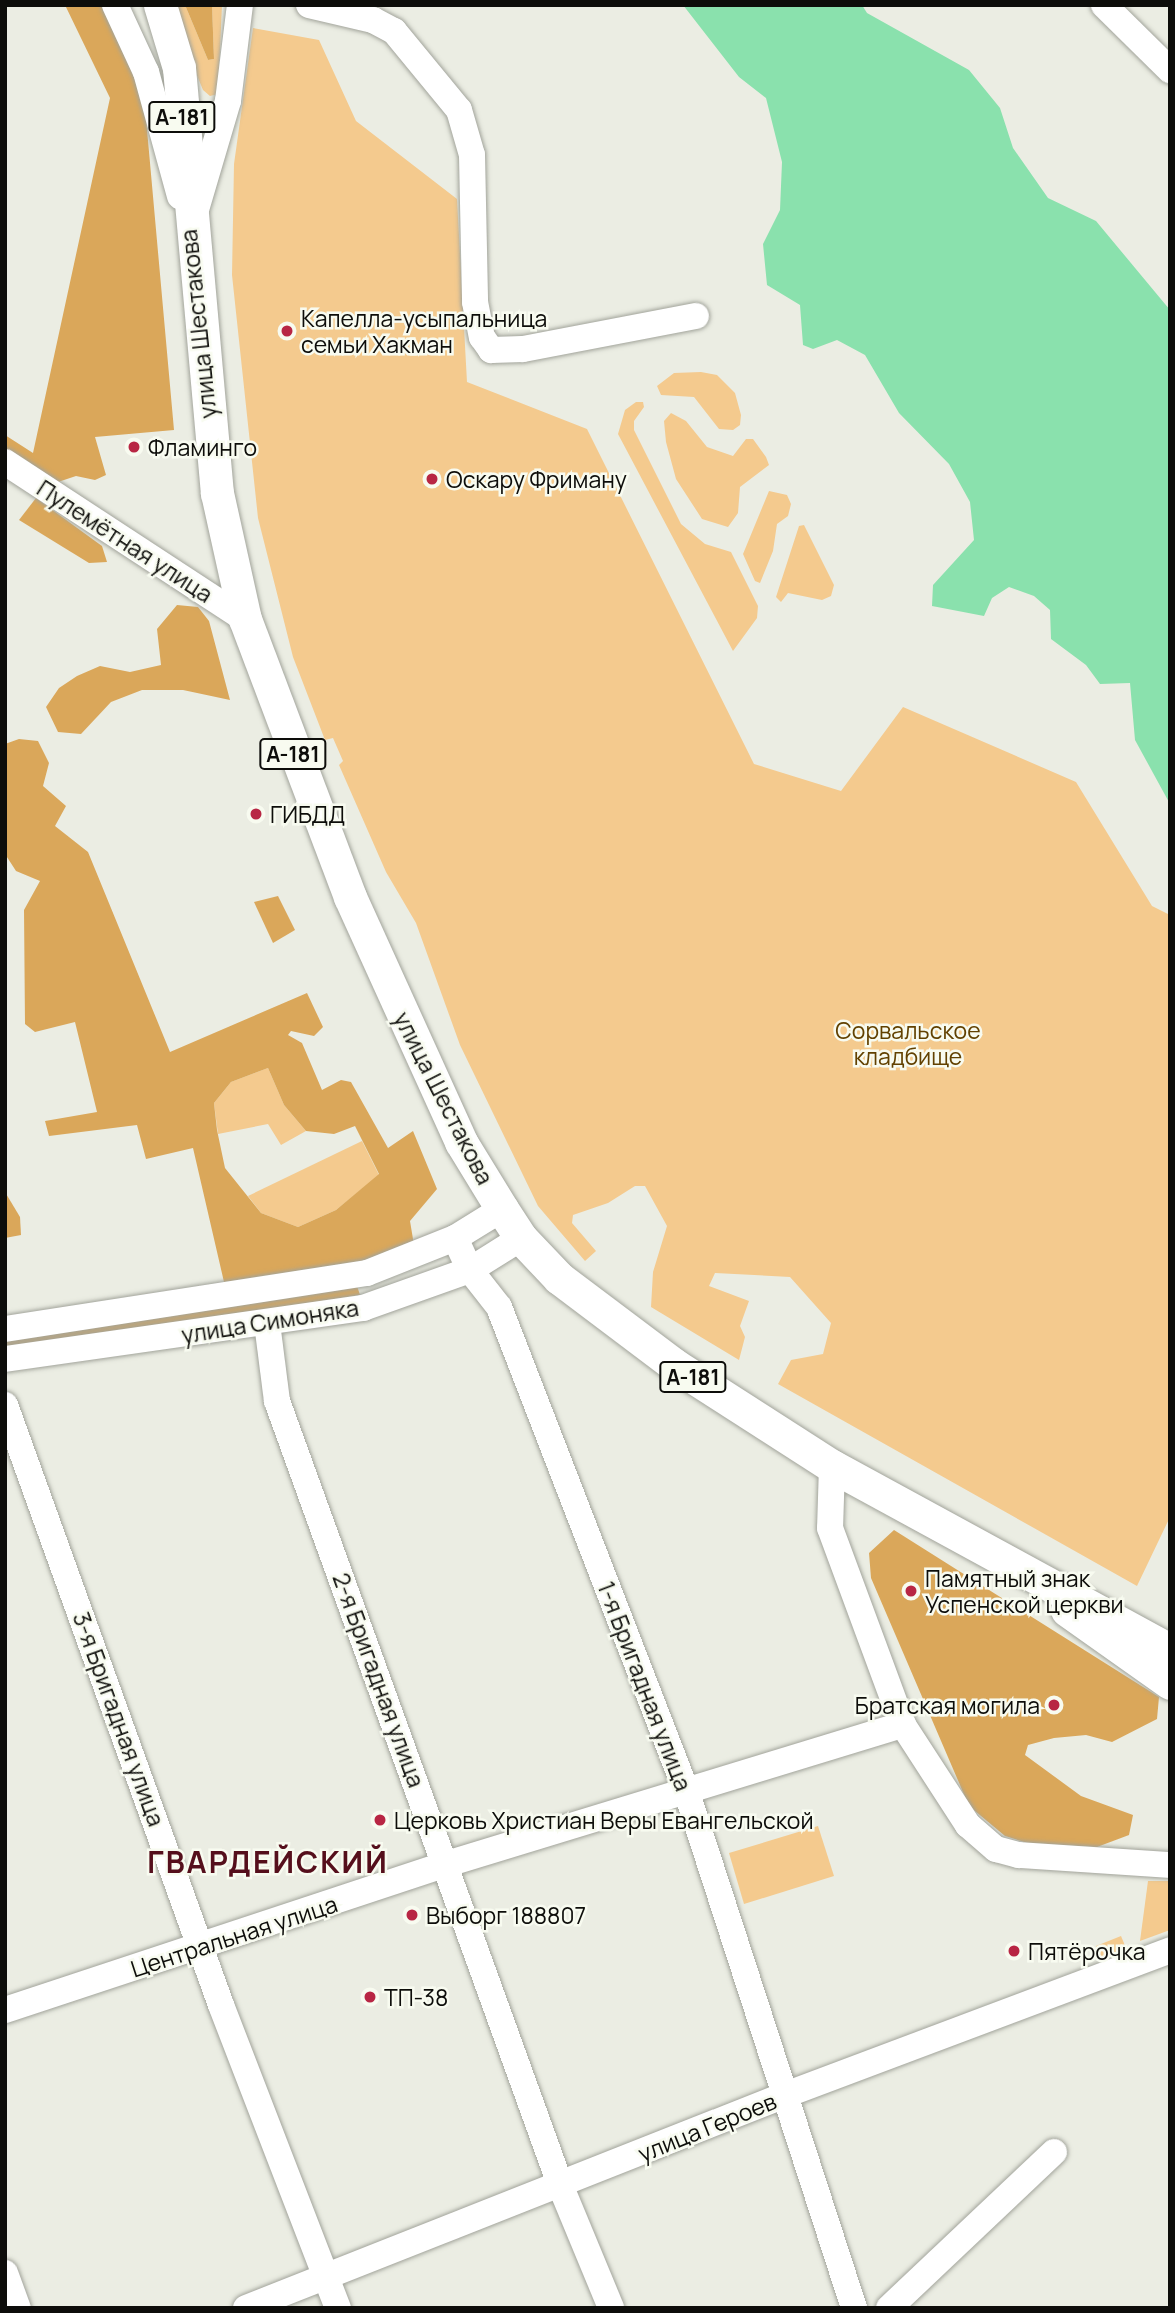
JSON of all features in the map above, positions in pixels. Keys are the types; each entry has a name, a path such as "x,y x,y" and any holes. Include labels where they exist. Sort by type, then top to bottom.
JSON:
{"main road":[{"name":"А-181","path":"160,5 179,68 190,232"},
{"name":"улица Шестакова","path":"190,232 216,493 244,619 350,897 461,1142 521,1238 559,1279 609,1319 832,1466"},
{"name":"А-181","path":"832,1466 1170,1650"},
{"name":"А-181","path":"1010,1565 1104,1640 1170,1683"}],"street":[{"name":"улица Шестакова","path":"116,5 146,72 190,232"},
{"path":"190,232 228,102 240,5"},
{"path":"309,5 373,20 394,31 459,110 472,155 475,302 485,346 497,352 523,349 696,316"},
{"path":"1104,5 1170,70"},
{"name":"Пулемётная улица","path":"5,462 244,619"},
{"name":"улица Симоняка","path":"5,1329 367,1273 455,1238 502,1209"},
{"name":"1-я Бригадная улица","path":"455,1238 470,1269 499,1307 687,1793 854,2308"},
{"name":"улица Симоняка","path":"5,1359 363,1308 470,1269 521,1238"},
{"name":"2-я Бригадная улица","path":"267,1323 277,1401 447,1864 561,2187 611,2308"},
{"name":"3-я Бригадная улица","path":"5,1405 201,1948 338,2308"},
{"path":"832,1466 830,1528 903,1725 960,1814 996,1849 1034,1857 1170,1865"},
{"name":"Центральная улица","path":"5,2010 201,1948 447,1864 903,1725"},
{"name":"улица Героев","path":"246,2308 561,2187 785,2095 1170,1950"},
{"path":"890,2308 1054,2152"},
{"path":"5,2273 18,2308"}],"green space":[{"path":"168,5 185,5 208,60 214,59 212,6 222,5 218,94 210,96 203,90"},
{"name":"Сорвальское кладбище","path":"253,28 319,40 356,121 457,199 467,382 587,429 754,764 841,791 903,707 1076,782 1152,906 1170,915 1170,1517 1137,1586 778,1384 791,1360 823,1354 831,1323 790,1277 715,1273 709,1286 749,1301 740,1326 745,1337 739,1360 651,1307 653,1272 667,1226 645,1186 635,1186 608,1203 573,1215 572,1223 596,1251 585,1261 538,1206 460,1045 416,923 386,872 339,765 343,761 333,738 325,740 293,657 258,518 232,275 234,164"},
{"path":"701,372 717,375 735,393 741,415 740,425 733,430 719,429 694,397 661,395 657,386 674,373"},
{"path":"636,402 643,402 644,407 634,421 634,430 681,524 705,544 731,552 758,606 757,618 733,651 618,434 625,410"},
{"path":"671,413 686,421 707,447 733,456 746,439 753,439 766,457 769,465 740,487 738,513 728,527 702,519 676,479 666,442 664,421"},
{"path":"769,491 787,495 791,504 788,516 777,524 773,551 760,583 755,581 743,554"},
{"path":"804,525 834,585 831,596 822,600 788,593 781,602 776,597 799,526"},
{"path":"268,1068 284,1105 306,1131 281,1145 268,1124 218,1134 214,1103 231,1082"},
{"path":"362,1141 379,1175 336,1210 298,1227 261,1213 248,1196"},
{"path":"818,1826 834,1876 744,1904 729,1853"},
{"path":"1148,1881 1170,1881 1170,1930 1140,1941"},
{"path":"1121,1936 1126,1948 1100,1958 1096,1946"}],"shaded area":[{"path":"65,5 102,5 143,85 174,430 95,437 106,475 95,480 76,476 52,484 5,452 5,435 33,453 110,98"},
{"path":"185,5 212,5 214,59 208,60"},
{"path":"683,5 862,5 867,13 969,70 1000,108 1013,148 1048,198 1096,221 1170,310 1170,804 1135,740 1130,683 1100,684 1086,665 1051,639 1050,610 1034,596 1009,587 992,598 984,616 932,606 933,585 974,540 970,502 949,464 899,413 865,355 837,340 813,349 803,345 800,305 767,285 763,244 780,210 782,162 766,98 739,77"},
{"path":"36,498 102,546 107,562 89,563 19,520"},
{"path":"177,605 198,607 209,621 230,700 183,690 142,690 111,702 81,734 58,732 46,707 59,688 100,666 130,672 161,665 157,629"},
{"path":"19,739 38,741 49,763 43,786 66,806 55,826 88,852 170,1052 307,993 323,1027 314,1036 291,1031 288,1035 302,1043 322,1090 341,1080 351,1082 388,1148 413,1131 437,1189 410,1221 414,1245 366,1268 224,1282 193,1148 146,1159 137,1125 49,1136 45,1121 97,1112 75,1022 35,1032 25,1024 24,910 40,881 16,871 5,854 5,744","holes":["268,1068 284,1105 306,1131 334,1134 355,1126 379,1174 336,1210 298,1227 261,1213 225,1168 214,1103 231,1082"]},
{"path":"278,896 295,930 273,943 254,902"},
{"path":"5,1192 20,1217 21,1235 5,1238"},
{"path":"357,1286 360,1295 5,1351 5,1339"},
{"path":"894,1530 1159,1697 1157,1719 1112,1742 1086,1735 1054,1738 1028,1745 1025,1755 1081,1796 1133,1815 1129,1835 1097,1847 1031,1844 1005,1836 969,1806 871,1578 869,1553"}],"place":[{"name":"Капелла-усыпальница семьи Хакман","path":"287,331"},
{"name":"Фламинго","path":"134,447"},
{"name":"Оскару Фриману","path":"432,479"},
{"name":"ГИБДД","path":"256,814"},
{"name":"Памятный знак Успенской церкви","path":"911,1591"},
{"name":"Братская могила","path":"1054,1705"},
{"name":"Церковь Христиан Веры Евангельской","path":"380,1820"},
{"name":"Выборг 188807","path":"412,1915"},
{"name":"Пятёрочка","path":"1014,1951"},
{"name":"ТП-38","path":"370,1997"}],"district":[{"name":"ГВАРДЕЙСКИЙ","path":"268,1862"}]}
